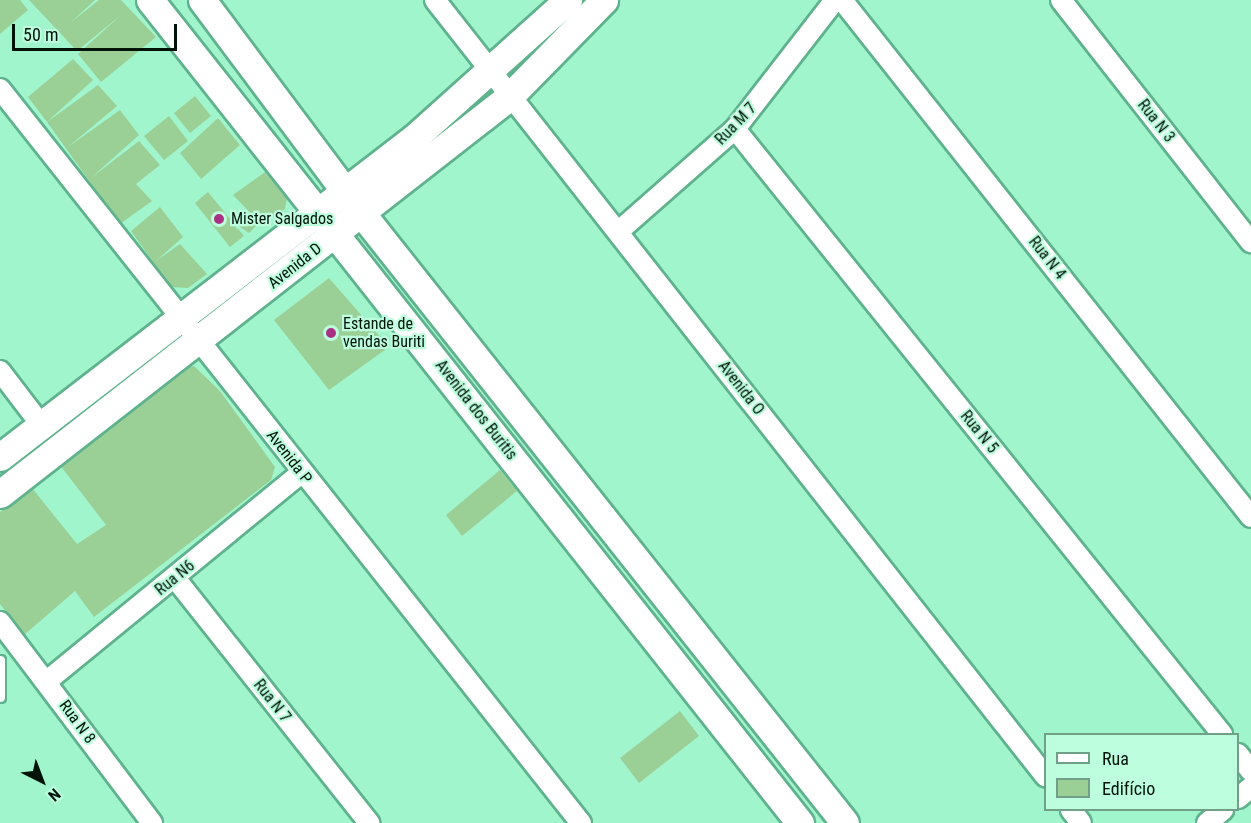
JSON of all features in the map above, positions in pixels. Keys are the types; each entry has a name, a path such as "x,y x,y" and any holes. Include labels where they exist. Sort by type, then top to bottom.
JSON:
{"street":[{"name":"Avenida dos Buritis","path":"150,0 315,212 336,233 800,823"},
{"name":"Avenida dos Buritis","path":"202,0 346,188 362,214 845,823"},
{"name":"Avenida O","path":"435,0 509,97 619,231 1044,774"},
{"name":"Avenida D","path":"0,456 42,426 179,315 491,74 568,0"},
{"name":"Avenida D","path":"0,494 362,214 509,97 604,0"},
{"name":"Rua M 7","path":"619,231 735,129 836,0"},
{"name":"Rua N 4","path":"842,0 1251,517"},
{"name":"Rua N 3","path":"1061,0 1251,243"},
{"name":"Avenida P","path":"0,89 301,473 581,823"},
{"name":"Rua N 5","path":"735,129 1220,733"},
{"path":"0,371 42,426"},
{"name":"Rua N6","path":"47,681 301,473"},
{"name":"Rua N 7","path":"175,578 369,823"},
{"name":"Rua N 8","path":"0,622 47,681 152,823"},
{"path":"1239,755 1251,771"},
{"path":"1239,797 1251,787"},
{"path":"1072,811 1081,823"},
{"path":"1207,823 1222,811"}],"lane":[{"path":"0,660 0,697"}],"building":[{"path":"0,0 20,0 28,10 0,34"},
{"path":"29,0 95,0 70,23 99,0 121,0 156,37 101,82 78,54 121,15 77,51"},
{"path":"73,59 93,80 47,122 28,97"},
{"path":"98,85 117,106 68,147 120,110 139,135 92,177 139,141 160,165 136,184 152,201 120,224 47,122"},
{"path":"195,96 211,116 190,133 174,113"},
{"path":"169,116 188,141 164,160 144,136"},
{"path":"218,118 240,145 201,179 180,153"},
{"path":"265,172 287,198 285,209 262,225 233,195"},
{"name":"Mister Salgados","path":"208,192 244,236 230,247 195,203"},
{"path":"160,207 183,237 156,261 180,244 207,274 188,288 171,287 131,231"},
{"path":"248,215 257,225 249,233 237,225"},
{"name":"Estande de vendas Buriti","path":"329,278 389,347 329,390 274,320"},
{"path":"194,366 220,391 275,467 271,480 94,617 75,591 24,635 0,604 0,512 32,488 77,544 106,525 56,460 180,368"},
{"path":"500,470 517,491 462,536 446,515"},
{"path":"680,711 699,736 639,783 620,758"}],"place":[{"name":"Mister Salgados","path":"219,219"},
{"name":"Estande de vendas Buriti","path":"331,333"}]}
